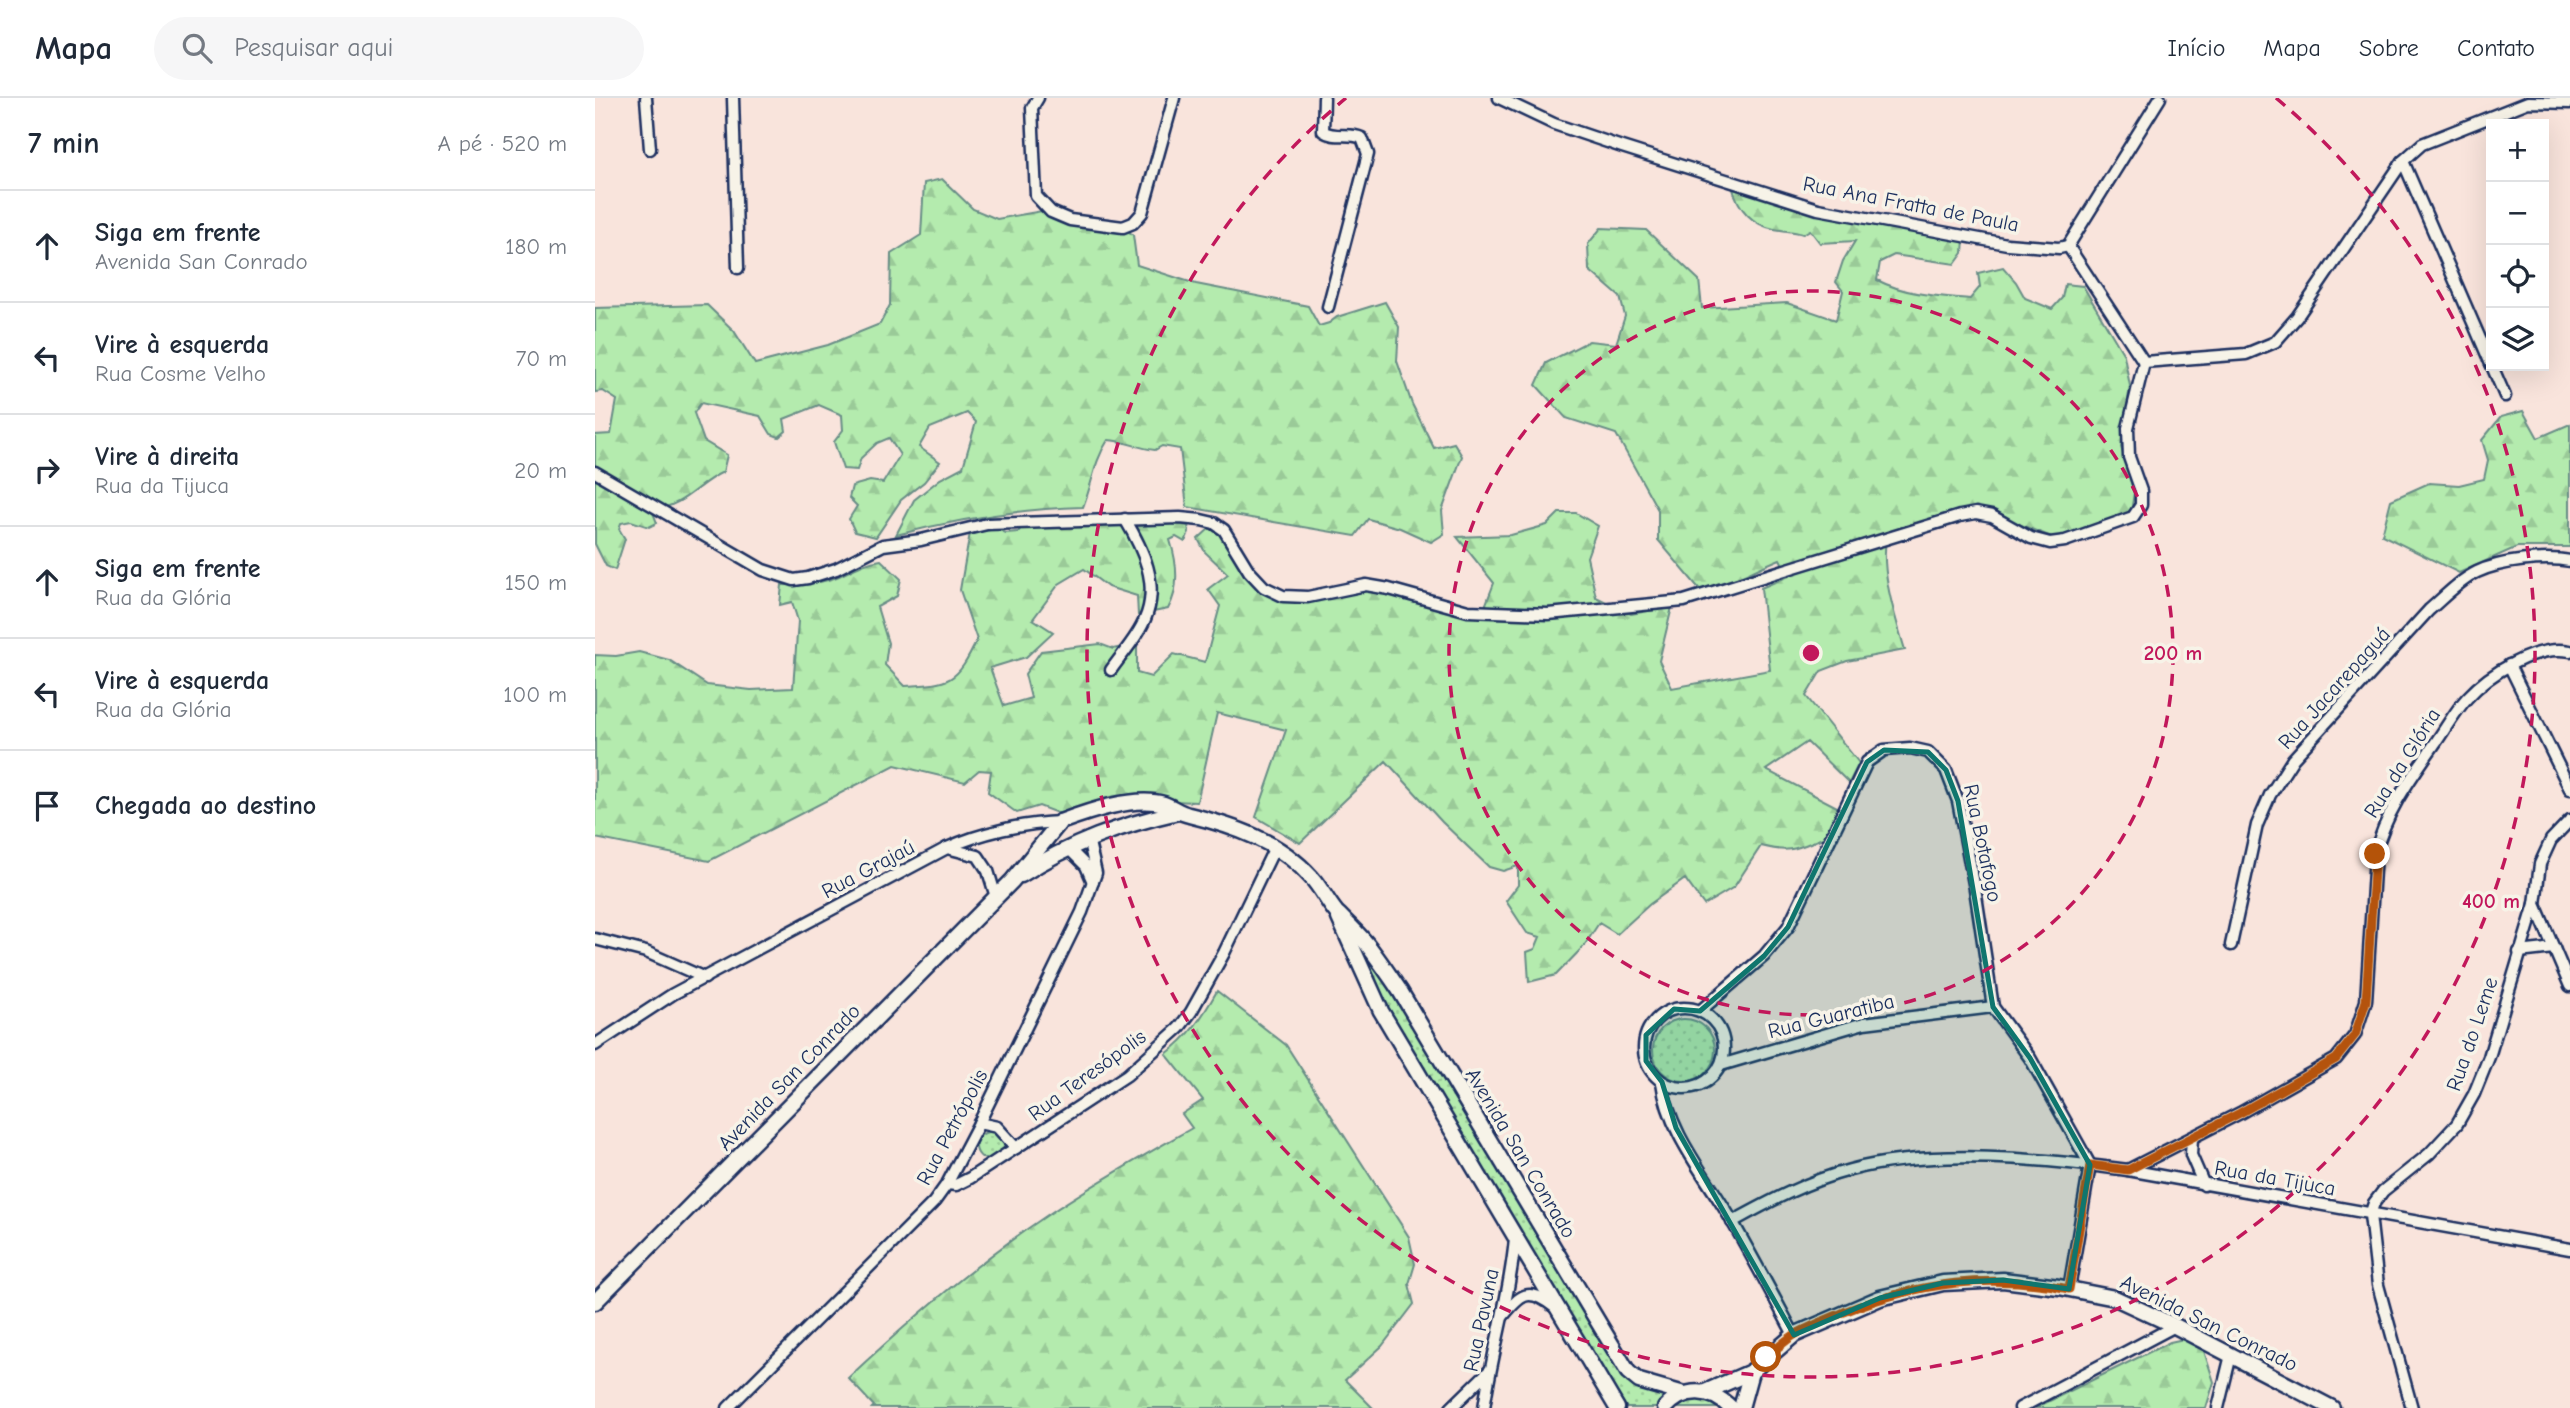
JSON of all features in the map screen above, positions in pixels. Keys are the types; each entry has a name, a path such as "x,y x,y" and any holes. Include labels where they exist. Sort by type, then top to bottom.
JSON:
{"street":[{"path":"646,98 650,149"},
{"path":"733,98 738,268"},
{"path":"1038,98 1032,108 1036,197 1051,212 1070,220 1123,227 1133,223 1142,213 1174,98"},
{"path":"1324,98 1323,131 1330,135 1355,135 1362,138 1368,154 1328,307"},
{"name":"Rua Ana Fratta de Paula","path":"1499,98 1554,124 1622,148 1818,209 2007,244 2059,248 2068,246"},
{"path":"595,472 763,570 794,580 837,569 883,545 921,540 987,524 1180,518 1214,523 1224,530 1249,570 1264,587 1283,596 1308,597 1366,585 1468,611 1548,614 1684,601 1976,513 1991,516 2031,538 2050,543 2065,541 2133,517 2141,505 2141,491 2129,457 2128,428 2144,362 2068,246 2160,98"},
{"path":"2144,362 2246,354 2275,342 2297,317 2403,161 2422,144 2528,102 2570,103"},
{"path":"2403,161 2486,351"},
{"path":"2495,371 2505,396"},
{"path":"1111,670 1145,618 1151,583 1141,545 1125,519"},
{"name":"Rua Jacarepaguá","path":"2231,945 2257,825 2270,795 2293,759 2430,610 2454,588 2479,571 2521,560 2570,561"},
{"name":"Rua da Glória","path":"2128,1170 2302,1080 2336,1059 2355,1035 2366,1001 2375,854 2390,810 2466,699 2489,678 2509,665 2542,652 2570,651"},
{"path":"2509,665 2570,789"},
{"name":"Rua Botafogo","path":"1700,1011 1764,956 1788,927 1867,762 1884,750 1910,748 1929,752 1946,770 1958,801 1993,1007 2030,1058 2090,1165"},
{"name":"Avenida San Conrado","path":"595,1302 1012,881 1060,822 1114,806 1143,802 1164,804 1178,812 1245,831 1275,847 1312,878 1335,911 1366,943 1400,991 1628,1372 1639,1381 1684,1394 1706,1392 1751,1372 1794,1335 1880,1298 1943,1283 2003,1280 2115,1298 2175,1326 2332,1408"},
{"name":"Avenida San Conrado","path":"1012,881 1042,861 1088,838 1142,820 1178,812"},
{"path":"1082,814 1088,838"},
{"name":"Rua do Leme","path":"2370,1215 2374,1203 2383,1191 2429,1154 2457,1124 2475,1094 2489,1057 2535,904 2540,864 2551,840 2570,820"},
{"path":"1060,822 1060,838 1086,866 1093,883"},
{"name":"Rua Grajaú","path":"595,1045 673,994 947,848 986,835 1030,825 1060,822"},
{"path":"978,856 986,835"},
{"name":"Rua Petrópolis","path":"728,1408 934,1202 947,1184 1082,912 1096,873 1088,838"},
{"name":"Rua Teresópolis","path":"947,1184 956,1185 970,1178 1127,1075 1179,1028 1224,953 1275,847"},
{"path":"947,848 978,856 988,871 996,897"},
{"path":"2535,904 2570,986"},
{"name":"Avenida San Conrado","path":"1335,911 1381,1011 1617,1408"},
{"path":"595,939 646,952 705,978"},
{"path":"2519,952 2554,948"},
{"path":"1687,1007 1708,1015 1720,1029 1725,1047 1721,1065 1713,1076 1702,1084 1689,1088 1662,1082 1652,1073 1643,1048 1652,1023 1662,1014 1687,1007"},
{"name":"Rua Guaratiba","path":"1721,1065 1864,1023 1993,1007"},
{"path":"1662,1082 1665,1102 1676,1128 1794,1335"},
{"path":"979,1122 997,1127 1016,1148"},
{"path":"2192,1138 2192,1155 2204,1185"},
{"name":"Rua da Tijuca","path":"1732,1222 1807,1185 1850,1170 1896,1161 1997,1159 2128,1170 2570,1249"},
{"path":"2069,1289 2090,1165"},
{"path":"2370,1215 2378,1285 2412,1408"},
{"name":"Rua Pavuna","path":"1484,1408 1515,1239"},
{"path":"1501,1319 1517,1299 1528,1294 1540,1296 1558,1310"},
{"path":"2020,1408 2175,1326"},
{"path":"2218,1408 2231,1355"},
{"path":"1451,1408 1489,1371"},
{"path":"1741,1408 1751,1372"},
{"path":"1706,1392 1719,1397 1731,1408"},
{"path":"1665,1408 1684,1394"}],"highlighted area":[{"path":"1884,750 1928,752 1946,770 1958,801 1993,1007 2030,1058 2090,1165 2069,1289 2003,1280 1943,1283 1880,1298 1794,1335 1676,1128 1662,1082 1646,1061 1646,1035 1674,1009 1700,1011 1764,956 1788,927 1867,762"}],"green space":[{"path":"942,179 973,209 997,219 1042,211 1118,223 1133,235 1137,265 1196,284 1308,306 1319,326 1337,317 1385,302 1399,327 1397,361 1412,404 1434,448 1454,443 1462,456 1442,511 1444,534 1431,542 1400,528 1368,519 1355,536 1187,507 1180,449 1162,446 1155,450 1108,440 1099,457 1083,507 988,516 896,535 914,500 940,479 963,467 976,422 967,413 930,428 919,447 940,462 924,482 901,500 876,537 855,532 849,519 857,506 849,498 852,486 870,481 883,483 900,455 889,438 877,443 861,458 857,470 843,469 834,442 843,430 842,415 819,405 784,419 786,431 779,437 771,434 760,416 701,403 694,413 704,441 727,455 723,472 682,500 652,510 657,523 649,527 631,521 621,523 619,529 625,539 615,570 606,566 595,544 595,435 611,434 617,400 603,391 595,392 595,308 707,305 734,331 755,364 828,345 880,324 890,305 891,254 921,235 924,183"},
{"path":"1732,186 1964,240 1963,253 1955,264 1894,255 1880,262 1877,280 1899,289 1970,299 1980,287 1978,273 2003,267 2025,298 2052,309 2062,298 2065,284 2083,286 2124,355 2130,386 2121,447 2134,493 2131,512 2057,539 1977,508 1887,533 1887,577 1905,650 1847,661 1821,671 1806,696 1859,763 1849,783 1807,742 1766,770 1839,808 1825,837 1787,850 1761,846 1734,887 1704,905 1685,879 1650,904 1617,934 1599,923 1584,946 1556,975 1529,982 1527,952 1535,949 1540,937 1527,933 1506,901 1518,885 1518,866 1503,871 1489,867 1442,822 1386,761 1300,843 1256,817 1286,730 1217,713 1197,802 1145,800 1070,818 1039,806 1017,813 988,792 991,771 979,770 965,782 895,765 709,861 595,838 595,655 616,656 639,652 669,660 707,685 751,690 793,688 798,621 792,602 780,605 782,585 825,581 881,560 901,579 897,596 877,607 888,643 885,665 905,686 942,682 964,665 977,640 960,590 970,533 997,529 1006,533 1018,532 1024,525 1166,522 1188,526 1189,532 1185,542 1176,537 1170,540 1176,575 1168,609 1138,615 1137,596 1108,587 1084,569 1059,584 1033,619 1053,632 1026,657 990,668 1004,706 1031,698 1025,674 1041,651 1100,644 1113,649 1137,644 1137,673 1151,677 1174,654 1205,662 1220,606 1208,589 1228,574 1205,552 1198,539 1210,528 1220,534 1244,571 1262,592 1296,602 1370,589 1484,609 1494,583 1457,537 1511,535 1547,525 1559,513 1576,513 1598,526 1587,557 1596,597 1631,614 1672,607 1659,661 1672,688 1770,670 1761,588 1789,576 1780,559 1702,592 1658,540 1658,510 1616,434 1566,418 1536,385 1546,363 1589,341 1616,344 1625,316 1620,297 1589,270 1588,244 1601,228 1646,230 1699,280 1702,308 1787,303 1836,320 1843,291 1836,282 1843,261 1855,241 1820,243 1810,230 1803,234 1766,227 1746,214"},
{"path":"2523,411 2538,438 2570,424 2570,547 2517,547 2459,573 2382,535 2391,500 2429,483 2459,485 2484,479 2488,460 2482,440 2501,417"},
{"path":"1354,940 1364,945 1613,1362 1625,1377 1647,1390 1675,1393 1659,1408 1627,1408 1614,1389 1388,1009"},
{"path":"1217,991 1286,1045 1409,1237 1415,1264 1409,1284 1414,1304 1382,1346 1345,1380 1373,1408 872,1408 874,1406 848,1378 919,1314 994,1253 1046,1216 1100,1181 1192,1128 1182,1114 1203,1100 1166,1054 1195,1025"},
{"path":"1678,1019 1690,1019 1706,1028 1713,1038 1713,1062 1706,1072 1690,1081 1678,1081 1667,1076 1658,1067 1653,1056 1653,1044 1658,1033 1667,1024"},
{"path":"990,1132 1000,1136 1004,1146 1000,1156 990,1160 980,1156 976,1146 980,1136"},
{"path":"2188,1338 2202,1345 2214,1382 2206,1408 2035,1408 2170,1342"},
{"path":"1686,1400 1708,1401 1719,1408 1673,1408"}],"route":[{"path":"1766,1357 1794,1335 1835,1316 1880,1298 1943,1283 2003,1280 2069,1289 2090,1165 2128,1170 2302,1080 2336,1059 2355,1035 2366,1001 2375,854"}]}
